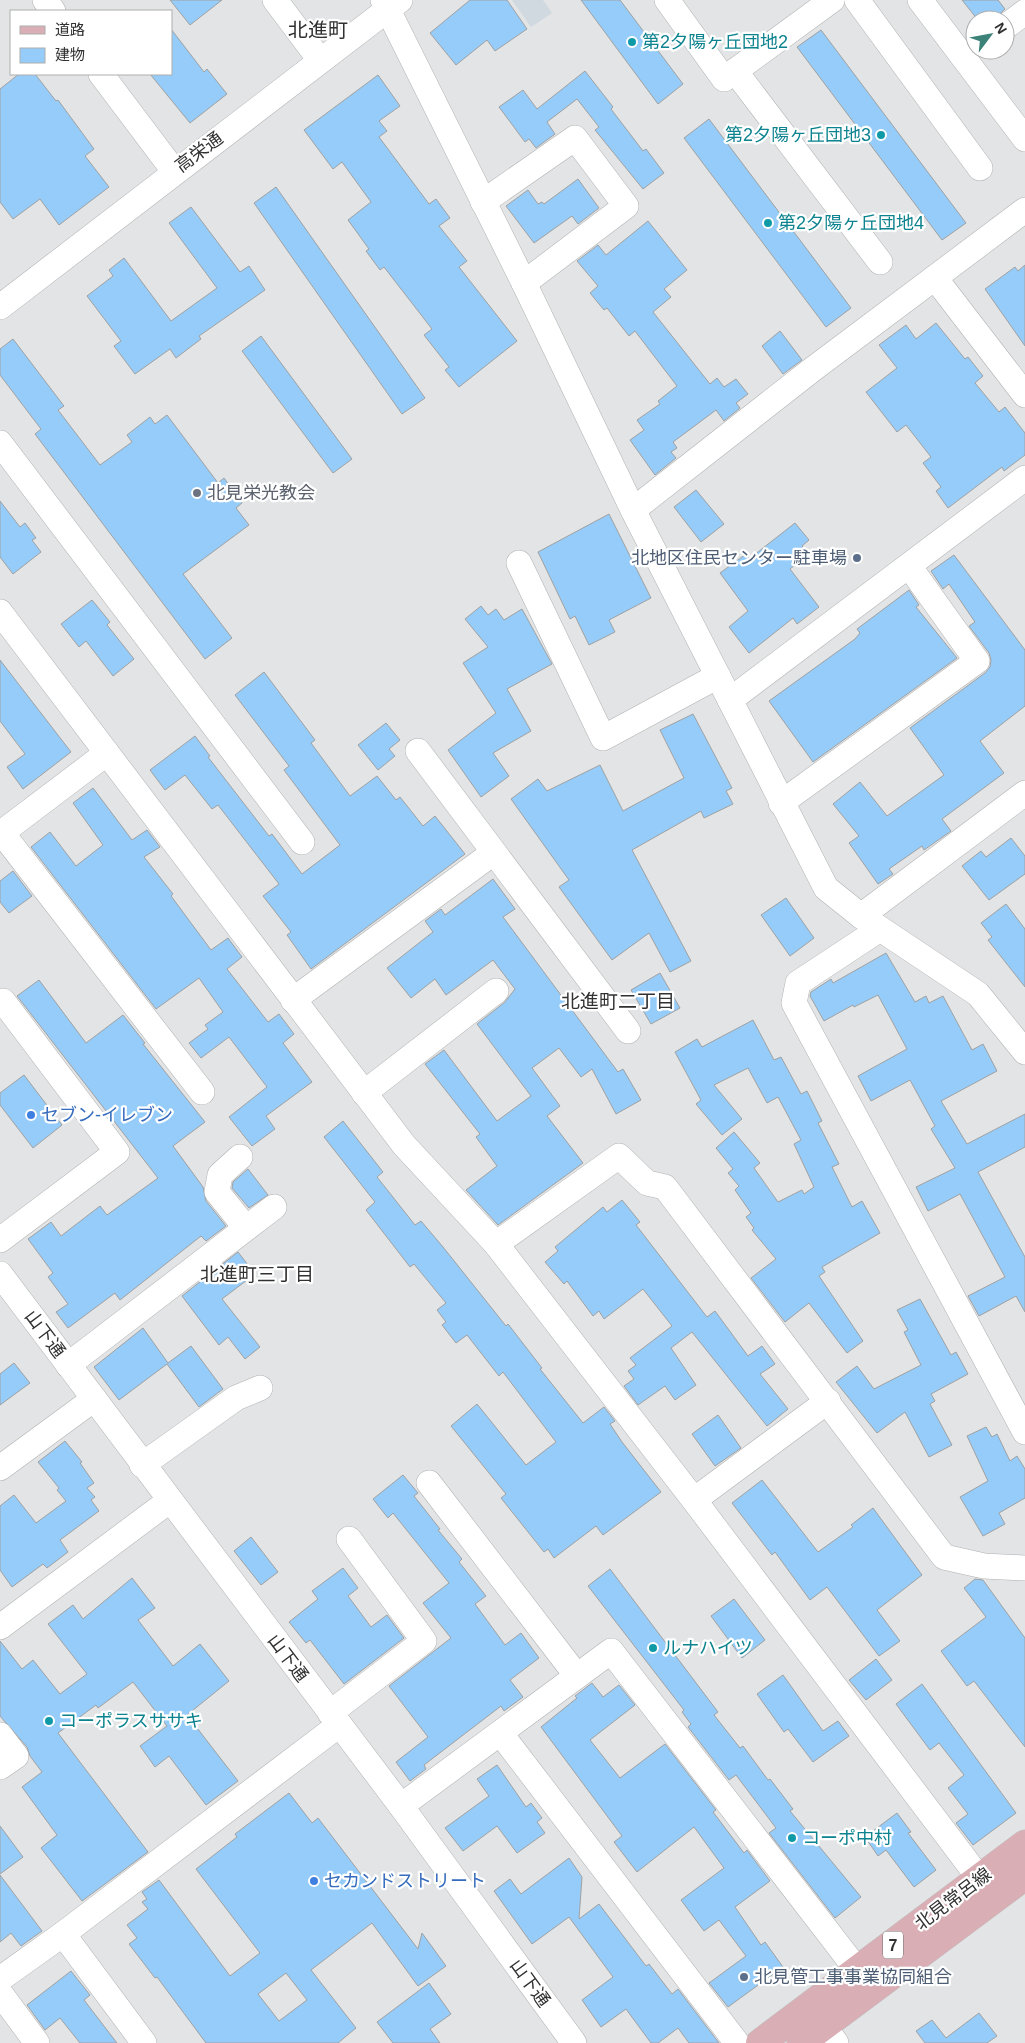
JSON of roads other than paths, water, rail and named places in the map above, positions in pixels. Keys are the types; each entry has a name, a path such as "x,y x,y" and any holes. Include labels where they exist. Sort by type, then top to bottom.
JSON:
{"main road":[{"name":"北見常呂線","path":"801,2043 987,1889 1025,1844"},
{"name":"北見常呂線","path":"760,2043 823,2025 858,1971 987,1889 1025,1876"}],"street":[{"path":"275,0 320,60"},
{"path":"667,0 880,262"},
{"path":"729,75 832,0"},
{"path":"857,0 980,168"},
{"path":"920,0 965,49"},
{"path":"390,3 483,202 633,510 826,888 871,923 978,994 1025,1052"},
{"name":"高栄通","path":"0,307 320,60 390,3"},
{"path":"974,60 1025,139"},
{"path":"102,75 174,171"},
{"path":"483,202 575,138 626,206 524,283"},
{"path":"633,510 805,375 1025,210"},
{"path":"935,278 1025,395"},
{"path":"0,443 302,842"},
{"path":"730,700 1025,478"},
{"path":"519,563 603,738 718,676"},
{"path":"782,803 977,661 909,566"},
{"path":"0,612 404,1145 496,1244 694,1500 987,1889"},
{"path":"418,751 628,1031"},
{"path":"107,753 1,833 202,1092"},
{"path":"1025,793 798,983 794,1003 1025,1432"},
{"path":"293,1000 493,853"},
{"path":"364,1092 496,991"},
{"path":"0,1003 3,1001 117,1152 0,1240"},
{"path":"496,1244 620,1156 647,1183 665,1187 944,1557 984,1566 1025,1568"},
{"path":"240,1157 220,1175 218,1192 246,1228"},
{"path":"68,1364 274,1207"},
{"name":"山下通","path":"0,1274 400,1806 574,2043"},
{"path":"142,1465 236,1398 260,1388"},
{"path":"0,1468 94,1399"},
{"path":"694,1500 828,1401"},
{"path":"429,1484 577,1676"},
{"path":"0,1627 169,1501"},
{"path":"0,1979 63,1934 335,1719 424,1641 349,1539"},
{"path":"400,1806 501,1734 611,1651 858,1971"},
{"path":"501,1734 737,2043"},
{"path":"0,1736 16,1756 0,1767"},
{"path":"63,1934 144,2043"},
{"path":"0,1993 36,2043"}],"place":[{"name":"第2夕陽ヶ丘団地2","path":"632,42"},
{"name":"第2夕陽ヶ丘団地3","path":"881,135"},
{"name":"第2夕陽ヶ丘団地4","path":"768,223"},
{"name":"北見栄光教会","path":"197,493"},
{"name":"北地区住民センター駐車場","path":"857,558"},
{"name":"セブン-イレブン","path":"31,1115"},
{"name":"ルナハイツ","path":"653,1648"},
{"name":"コーポラスササキ","path":"49,1721"},
{"name":"コーポ中村","path":"792,1838"},
{"name":"セカンドストリート","path":"314,1881"},
{"name":"北見管工事事業協同組合","path":"744,1977"}],"district":[{"name":"北進町","path":"318,30"},
{"name":"北進町二丁目","path":"618,1001"},
{"name":"北進町三丁目","path":"257,1274"}]}
